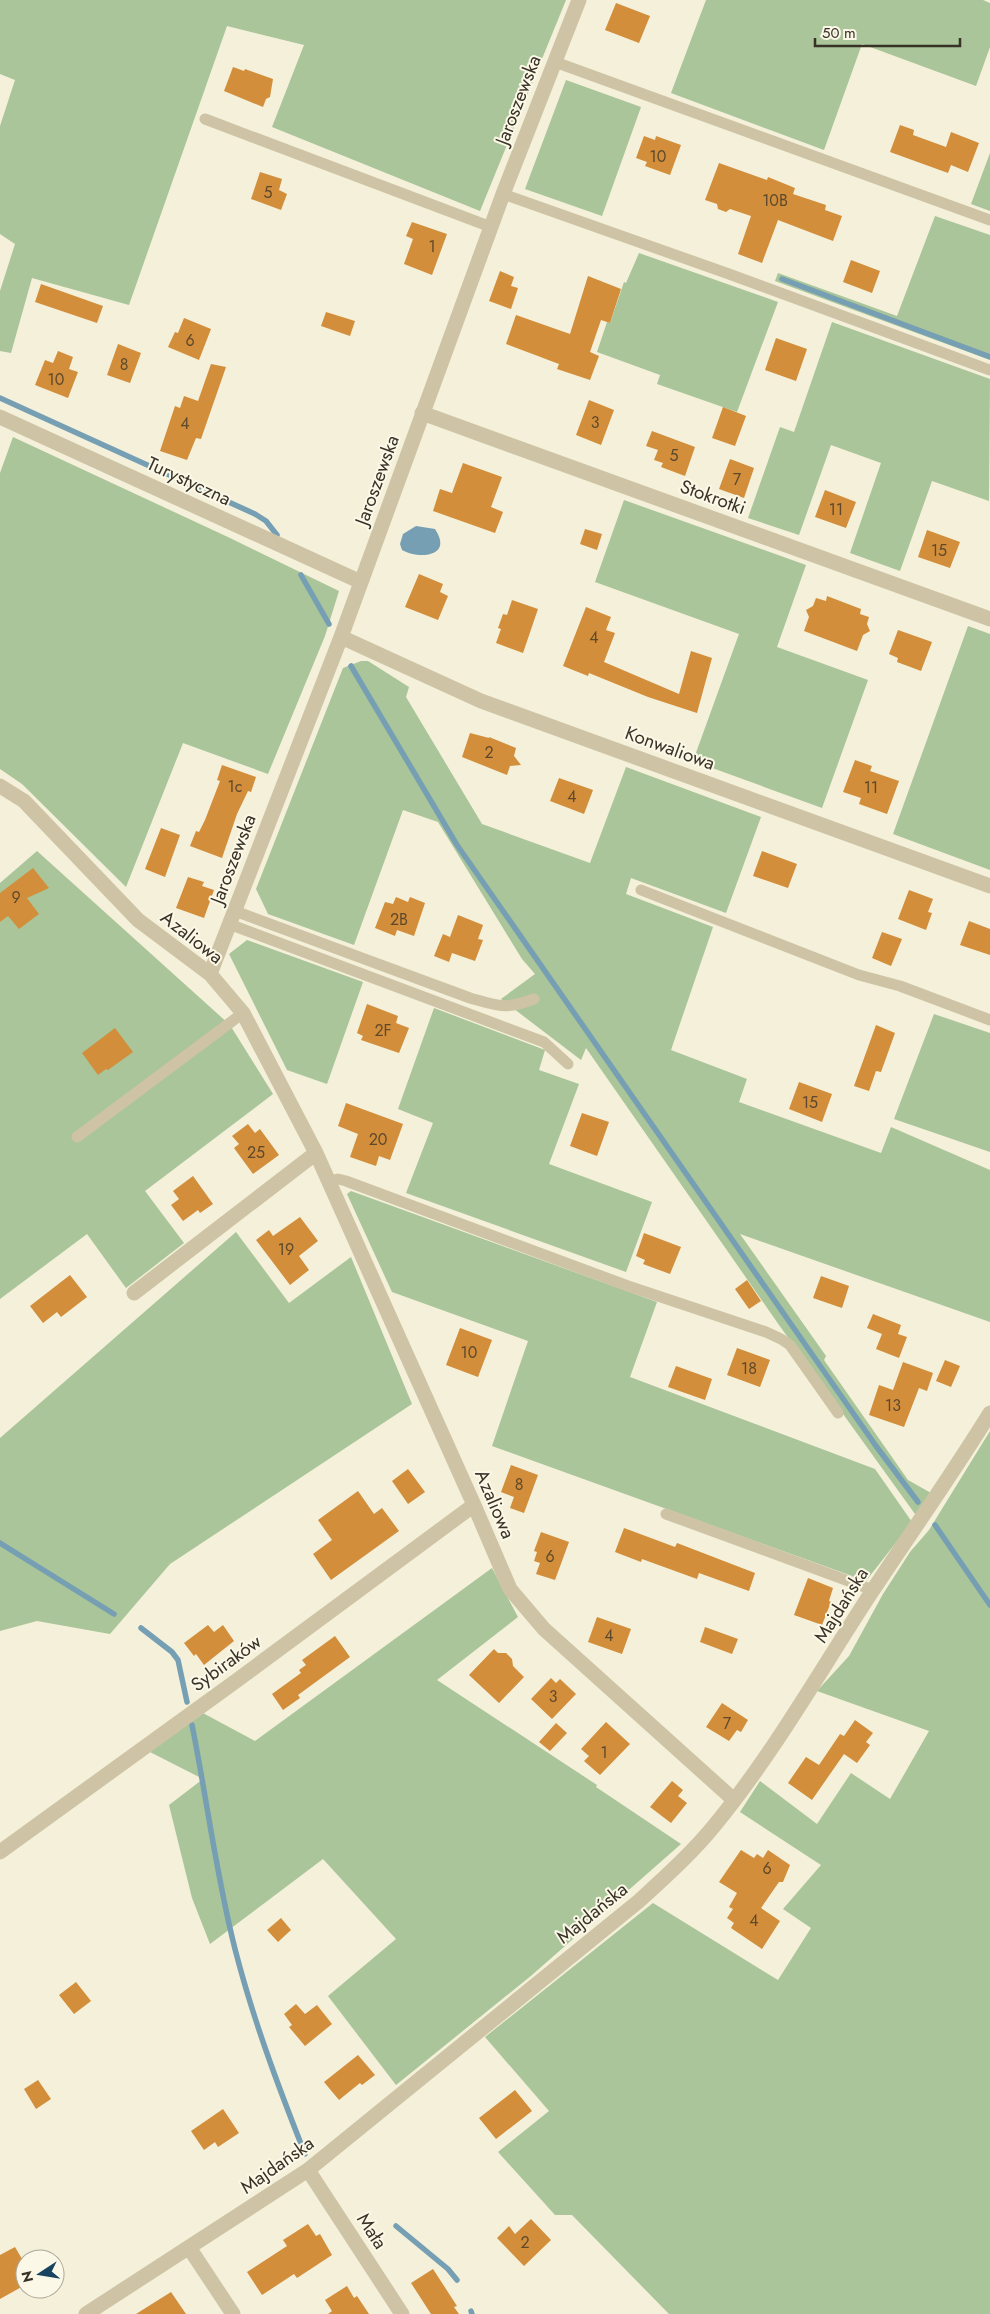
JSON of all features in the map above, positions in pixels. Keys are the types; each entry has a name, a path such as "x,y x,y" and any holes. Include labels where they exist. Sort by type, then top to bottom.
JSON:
{"street":[{"name":"Jaroszewska","path":"210,974 341,637 503,194 579,0"},
{"name":"Stokrotki","path":"422,413 990,619"},
{"name":"Turystyczna","path":"0,417 361,582"},
{"name":"Konwaliowa","path":"341,637 480,701 990,886"},
{"name":"Azaliowa","path":"0,786 24,801 138,920 210,974 243,1013 329,1181 510,1589 544,1629 734,1800"},
{"path":"134,1293 316,1153"},
{"name":"Majdańska","path":"86,2314 190,2249 308,2170 639,1901 676,1867 713,1828 810,1691 873,1590 917,1527 989,1416"},
{"name":"Sybiraków","path":"0,1852 474,1505"},
{"name":"Mała","path":"308,2170 402,2314"},
{"path":"190,2249 233,2314"}],"lane":[{"path":"555,62 990,220"},
{"path":"205,119 491,227"},
{"path":"503,194 729,274 990,370"},
{"path":"641,890 859,975 900,986 990,1020"},
{"path":"232,918 470,998 503,1007 516,1006 534,999"},
{"path":"232,918 544,1042 568,1064"},
{"path":"76,1137 243,1013"},
{"path":"329,1181 346,1181 628,1286 766,1332 790,1345 838,1412"},
{"path":"666,1514 873,1590"}],"green space":[{"path":"0,0 566,0 480,211 272,127 304,45 227,26 129,305 32,278 11,353 0,351 0,291 15,244 0,234 0,126 15,80 0,74"},
{"path":"706,0 983,0 990,3 990,47 976,86 862,44 824,150 671,93"},
{"path":"566,80 641,107 602,216 525,189"},
{"path":"990,153 990,211 971,204"},
{"path":"935,216 990,235 990,360 775,281 778,273 897,316"},
{"path":"639,253 778,302 737,412 657,384 660,375 597,352 607,322 610,323 624,282 626,283"},
{"path":"832,322 990,379 989,501 932,481 900,571 850,553 881,463 831,445 799,535 748,518 780,427 794,432"},
{"path":"13,437 339,591 325,636 268,774 183,743 126,887 22,784 0,769 0,473"},
{"path":"624,500 806,565 777,647 868,680 822,808 693,761 739,634 595,582"},
{"path":"968,626 990,634 990,870 893,834"},
{"path":"361,661 368,661 409,687 406,697 482,824 590,863 626,767 761,817 726,913 631,878 626,894 713,927 671,1050 747,1079 739,1102 881,1153 891,1127 990,1170 990,1322 740,1234 826,1356 824,1360 908,1480 931,1493 915,1514 779,1325 586,1048 581,1060 501,999 535,974 522,959 438,822 403,810 354,945 268,914 256,889 343,668"},
{"path":"37,851 230,1025 273,1094 145,1191 184,1243 126,1288 87,1234 0,1299 0,883"},
{"path":"247,940 363,982 327,1084 287,1070 229,954"},
{"path":"434,1008 545,1050 539,1070 579,1084 549,1164 652,1202 626,1272 406,1193 433,1123 398,1109"},
{"path":"934,1014 990,1033 990,1152 894,1119"},
{"path":"351,1191 657,1302 630,1377 875,1469 912,1522 866,1581 492,1446 528,1341 392,1292 347,1194"},
{"path":"236,1232 289,1303 351,1257 412,1404 170,1564 110,1634 37,1621 0,1631 0,1438"},
{"path":"990,1431 990,2314 669,2314 572,2215 555,2215 498,2152 549,2111 485,2037 653,1903 778,1980 811,1928 783,1909 821,1865 740,1812 760,1781 817,1824 851,1773 890,1799 929,1731 817,1691 849,1656 883,1594 910,1552 929,1530"},
{"path":"492,1568 518,1617 437,1680 597,1785 596,1787 681,1844 532,1975 396,2085 328,1996 396,1939 323,1859 210,1944 192,1898 169,1805 203,1779 148,1751 201,1712 255,1741"}],"water":[{"path":"416,526 435,529 440,539 440,546 437,551 431,554 416,555 402,550 400,544 403,534"}],"building":[{"path":"616,3 650,16 639,43 605,30"},
{"path":"233,67 244,71 245,69 273,79 270,97 266,99 263,107 224,91"},
{"path":"900,125 914,130 913,135 946,147 951,132 979,143 968,172 951,165 948,173 890,152"},
{"path":"644,136 655,140 656,136 681,145 670,175 645,166 647,162 636,158"},
{"path":"719,163 767,180 768,177 795,188 793,194 826,205 825,210 842,216 833,241 778,220 762,263 738,254 751,216 730,209 726,212 718,209 717,204 705,200"},
{"path":"260,172 282,179 279,190 287,194 281,210 251,199"},
{"path":"412,222 447,234 432,275 404,264 413,239 406,236"},
{"path":"851,260 880,271 872,293 843,282"},
{"path":"500,271 514,277 511,286 518,288 511,309 489,301"},
{"path":"588,276 621,289 610,323 601,320 590,352 599,356 590,380 557,369 559,364 506,344 516,315 570,334"},
{"path":"41,284 103,306 97,323 35,302"},
{"path":"326,312 355,321 350,336 321,326"},
{"path":"184,318 211,329 199,360 168,347 175,332 178,333"},
{"path":"776,338 807,349 796,381 765,370"},
{"path":"118,344 141,353 130,383 107,375"},
{"path":"58,351 73,357 69,369 78,372 68,398 35,385 45,360 53,363"},
{"path":"211,364 226,367 201,439 196,438 187,460 160,451 175,406 180,408 184,396 198,401"},
{"path":"589,400 614,410 601,445 576,435"},
{"path":"723,407 746,416 735,446 712,438"},
{"path":"652,431 695,447 685,476 661,467 663,463 654,460 658,450 646,446"},
{"path":"730,459 754,468 744,498 719,489"},
{"path":"463,463 502,477 491,507 503,512 495,533 433,511 440,489 452,493"},
{"path":"825,490 856,502 846,528 815,517"},
{"path":"585,529 602,534 597,550 580,544"},
{"path":"927,530 960,542 950,568 918,557"},
{"path":"419,574 443,584 440,592 448,596 438,620 405,607"},
{"path":"827,596 861,609 860,614 869,617 867,624 870,631 863,635 857,651 804,631 809,617 806,610 813,606 816,598 826,601"},
{"path":"512,600 538,609 523,653 496,643 501,629 498,628 503,614 507,615"},
{"path":"586,607 611,617 606,630 615,633 604,662 679,694 691,651 712,658 697,713 648,697 589,673 588,676 563,666"},
{"path":"898,630 932,642 921,671 897,662 898,658 889,654"},
{"path":"470,733 489,737 516,748 514,756 521,765 510,766 507,775 462,757"},
{"path":"855,760 872,766 870,771 899,781 887,814 859,804 861,798 843,792"},
{"path":"222,765 256,777 251,792 248,791 237,814 222,858 190,846 196,831 199,832 205,820 220,781 217,780"},
{"path":"559,778 593,790 584,814 550,801"},
{"path":"161,828 180,835 165,877 145,869"},
{"path":"762,851 797,864 788,888 753,876"},
{"path":"33,868 49,888 27,898 39,914 19,929 8,916 0,922 0,893"},
{"path":"188,877 204,882 202,886 214,890 204,918 176,908"},
{"path":"909,890 933,899 928,912 932,913 926,930 898,919"},
{"path":"396,897 408,902 410,897 425,903 414,936 397,930 395,936 375,928 385,902 393,904"},
{"path":"458,915 483,925 478,939 483,940 475,961 452,953 449,962 434,956 443,934 450,937"},
{"path":"969,921 990,929 990,955 960,945"},
{"path":"882,932 902,939 891,966 872,958"},
{"path":"367,1004 398,1016 396,1023 409,1028 399,1053 361,1040 363,1036 357,1033"},
{"path":"876,1025 895,1033 881,1072 876,1071 869,1091 854,1086"},
{"path":"115,1028 133,1052 98,1075 82,1053"},
{"path":"799,1082 832,1094 822,1122 789,1109"},
{"path":"346,1103 403,1124 390,1160 379,1156 376,1166 350,1157 358,1134 338,1126"},
{"path":"582,1113 609,1122 597,1156 570,1146"},
{"path":"248,1124 255,1133 260,1129 279,1155 253,1174 234,1148 239,1144 232,1136"},
{"path":"193,1176 213,1204 200,1213 198,1210 183,1221 171,1205 179,1199 173,1191"},
{"path":"300,1217 318,1241 299,1256 309,1270 290,1285 256,1240 269,1230 273,1236"},
{"path":"644,1233 681,1247 670,1274 643,1264 645,1260 636,1256"},
{"path":"70,1275 87,1297 61,1317 57,1312 43,1323 30,1306"},
{"path":"821,1276 849,1286 842,1308 813,1298"},
{"path":"747,1280 761,1301 749,1309 735,1289"},
{"path":"873,1314 901,1325 898,1334 907,1337 899,1358 876,1349 882,1334 867,1328"},
{"path":"460,1328 492,1340 478,1377 446,1365"},
{"path":"737,1348 770,1360 760,1387 727,1375"},
{"path":"945,1360 960,1366 951,1387 936,1381"},
{"path":"903,1362 933,1373 927,1391 919,1388 904,1427 869,1415 879,1385 893,1390"},
{"path":"676,1366 712,1379 705,1400 668,1387"},
{"path":"511,1465 538,1475 524,1513 510,1508 514,1497 501,1492"},
{"path":"408,1469 425,1492 408,1504 392,1481"},
{"path":"358,1491 374,1514 382,1508 399,1531 331,1580 313,1554 332,1540 318,1520"},
{"path":"624,1528 675,1547 677,1543 755,1573 749,1591 699,1573 697,1579 642,1559 641,1562 615,1552"},
{"path":"541,1532 569,1542 555,1580 536,1574 540,1563 534,1561 537,1552 534,1551"},
{"path":"808,1578 833,1588 829,1601 831,1602 822,1625 794,1615"},
{"path":"597,1617 631,1629 622,1654 588,1642"},
{"path":"208,1625 214,1632 223,1625 234,1641 204,1665 184,1643"},
{"path":"705,1627 738,1639 732,1654 700,1642"},
{"path":"335,1636 350,1657 298,1695 300,1698 283,1710 272,1694 301,1673 299,1670 306,1665 302,1660"},
{"path":"494,1649 498,1653 506,1653 512,1659 513,1666 524,1677 499,1703 469,1675"},
{"path":"551,1678 556,1683 560,1679 576,1694 552,1719 531,1699"},
{"path":"722,1703 748,1720 741,1732 737,1730 729,1741 706,1727"},
{"path":"855,1720 873,1733 866,1742 870,1745 857,1763 844,1754 812,1800 788,1783 806,1757 819,1765 840,1734 844,1736"},
{"path":"606,1722 630,1744 600,1775 584,1761 589,1756 581,1749"},
{"path":"556,1723 567,1733 550,1751 539,1742"},
{"path":"672,1781 683,1790 678,1796 687,1803 671,1823 650,1807"},
{"path":"741,1850 754,1858 757,1854 763,1858 768,1850 790,1865 783,1882 779,1882 761,1908 780,1921 762,1949 731,1928 734,1923 727,1918 733,1909 729,1907 737,1893 719,1882"},
{"path":"281,1918 291,1930 278,1942 267,1930"},
{"path":"76,1982 91,2001 74,2014 59,1995"},
{"path":"296,2004 305,2014 317,2005 332,2024 305,2046 289,2027 292,2025 284,2014"},
{"path":"358,2055 375,2075 362,2085 360,2083 339,2100 324,2082"},
{"path":"38,2080 51,2099 36,2109 24,2089"},
{"path":"515,2090 532,2111 496,2139 479,2118"},
{"path":"223,2109 239,2133 218,2147 215,2142 204,2150 191,2131"},
{"path":"531,2219 551,2240 524,2266 497,2238 509,2226 515,2234"},
{"path":"308,2224 316,2236 320,2234 332,2255 297,2278 294,2274 262,2295 247,2272 287,2246 283,2240"},
{"path":"15,2247 16,2249 15,2291 0,2299 0,2255"},
{"path":"433,2269 457,2306 454,2307 459,2314 431,2314 411,2283"},
{"path":"347,2286 354,2298 357,2296 369,2314 328,2314 332,2311 325,2300"},
{"path":"171,2292 186,2314 136,2314"}],"waterway":[{"path":"782,279 990,357"},
{"path":"0,398 255,514 266,521 277,535"},
{"path":"301,575 329,624"},
{"path":"351,666 457,845 876,1446 918,1502"},
{"path":"935,1525 990,1605"},
{"path":"0,1543 114,1614"},
{"path":"141,1628 172,1652 178,1660 187,1702"},
{"path":"192,1725 222,1893 235,1949 267,2052 305,2154"},
{"path":"396,2226 448,2269 457,2280"}]}
